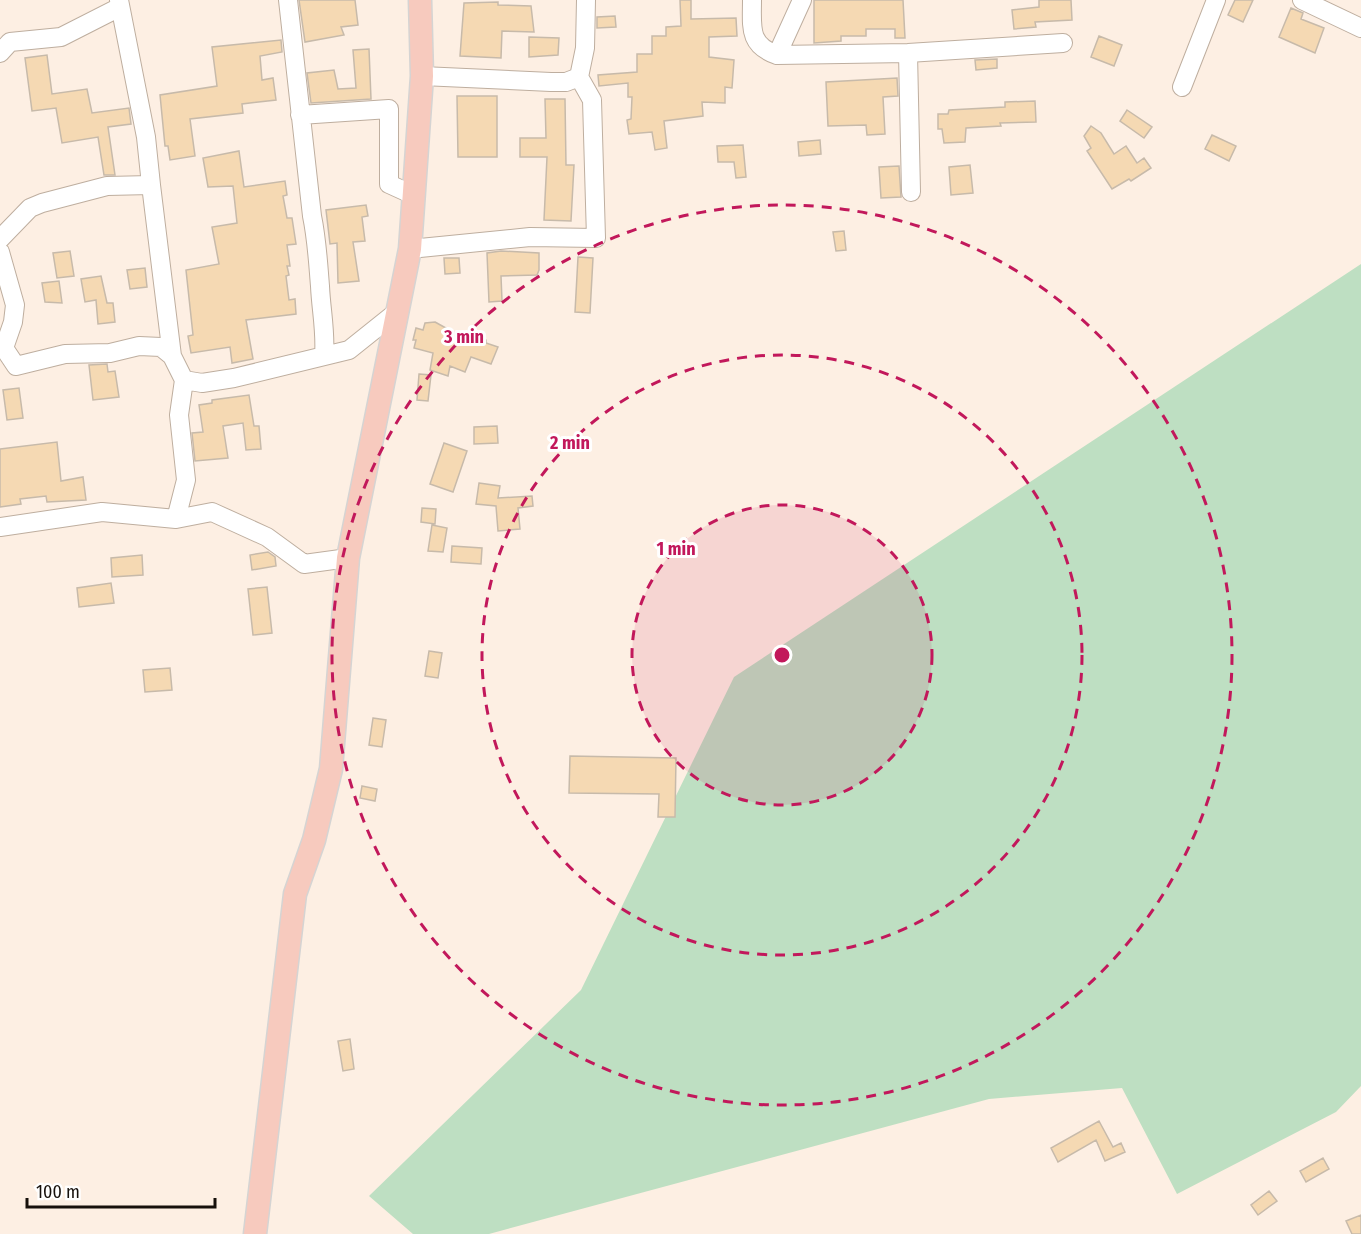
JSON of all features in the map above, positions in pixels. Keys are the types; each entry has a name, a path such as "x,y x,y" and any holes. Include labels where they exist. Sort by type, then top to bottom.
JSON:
{"main road":[{"path":"255,1234 295,894 314,840 331,769 348,558 358,495 410,249 411,194 422,76 420,0"}],"street":[{"path":"288,0 300,115 318,244 325,347"},
{"path":"410,249 530,237 596,238 592,100 579,77 585,48 586,0"},
{"path":"752,0 755,40 764,50 777,55 908,53 1064,43"},
{"path":"777,55 801,0"},
{"path":"1182,87 1216,0"},
{"path":"1302,0 1361,28"},
{"path":"0,53 10,42 61,37 119,3 150,158 151,185 172,356 184,380 179,415 186,480 176,519"},
{"path":"908,53 912,192"},
{"path":"422,76 550,82 566,82 579,77"},
{"path":"300,115 389,108 389,184 411,194"},
{"path":"0,239 30,208 42,203 107,186 151,185"},
{"path":"0,252 15,305 13,322 4,348 14,365 65,354 110,353 139,346 161,347 172,356"},
{"path":"184,380 202,383 234,378 325,347 349,350 399,309"},
{"path":"0,527 102,512 176,519 215,512 267,537 304,564 348,558"}],"green space":[{"path":"1361,264 1361,1086 1336,1112 1177,1194 1122,1088 989,1099 489,1234 413,1234 369,1196 581,990 734,677"}],"building":[{"path":"299,0 355,0 358,25 341,27 344,35 305,42"},
{"path":"680,0 691,0 691,19 736,18 737,36 709,37 709,57 734,60 732,88 725,87 725,103 702,102 703,116 664,121 667,148 655,150 652,132 629,134 627,120 631,119 632,97 628,97 628,83 599,86 598,75 637,72 637,54 652,54 652,36 666,36 666,27 681,26"},
{"path":"814,0 903,0 905,38 895,38 895,29 866,29 866,36 841,36 841,41 814,43"},
{"path":"1039,0 1071,0 1072,20 1035,22 1036,27 1014,29 1012,10 1039,7"},
{"path":"1235,0 1253,0 1243,22 1228,15"},
{"path":"498,2 498,5 531,6 534,32 502,31 501,58 460,56 464,3"},
{"path":"1291,8 1303,13 1301,19 1324,28 1315,53 1279,37"},
{"path":"615,16 616,27 597,28 597,17"},
{"path":"1099,36 1122,45 1114,66 1091,57"},
{"path":"529,37 559,38 558,55 529,57"},
{"path":"281,40 282,52 260,56 262,80 273,78 276,100 242,104 243,113 190,119 195,156 170,160 168,146 165,146 160,95 217,86 212,47"},
{"path":"369,49 371,99 311,103 307,73 334,70 338,89 356,88 353,50"},
{"path":"47,55 52,94 87,89 92,113 129,108 131,124 108,127 115,175 104,175 98,137 62,143 56,108 32,111 25,58"},
{"path":"997,59 997,68 976,70 975,60"},
{"path":"897,78 898,96 883,97 885,134 867,135 866,125 828,126 826,82"},
{"path":"457,96 497,96 497,157 458,157"},
{"path":"545,99 565,99 566,165 574,165 571,221 544,220 547,157 520,157 520,138 546,138"},
{"path":"1035,101 1036,122 1000,123 1001,126 966,128 965,142 944,143 942,129 938,129 938,114 948,114 949,110 1005,107 1005,102"},
{"path":"1127,110 1152,127 1144,138 1120,121"},
{"path":"1091,126 1101,133 1114,154 1126,146 1137,163 1144,158 1151,168 1131,181 1129,179 1112,189 1087,151 1091,148 1084,136"},
{"path":"1212,135 1236,146 1229,161 1205,149"},
{"path":"820,140 821,154 799,156 798,142"},
{"path":"743,145 746,177 736,178 734,162 718,162 717,146"},
{"path":"239,151 244,187 285,181 287,195 283,196 287,218 292,218 296,244 287,245 290,266 287,266 289,275 286,276 289,300 295,299 296,314 246,320 253,359 232,363 230,347 191,353 188,336 193,335 186,270 219,264 212,227 237,223 233,186 208,187 203,158"},
{"path":"970,165 973,193 951,195 949,167"},
{"path":"899,166 901,197 881,198 879,167"},
{"path":"366,205 368,216 362,217 365,241 353,242 359,281 338,283 337,243 330,244 326,210"},
{"path":"844,231 846,250 836,251 833,232"},
{"path":"70,251 74,276 57,278 53,253"},
{"path":"501,251 539,253 539,270 537,275 501,276 502,301 489,302 487,253"},
{"path":"578,257 593,258 590,313 575,312"},
{"path":"444,258 459,258 460,273 445,274"},
{"path":"145,268 147,287 130,289 127,270"},
{"path":"101,276 107,303 113,303 115,322 98,324 96,300 85,302 81,279"},
{"path":"59,281 62,303 45,302 42,283"},
{"path":"435,322 453,332 486,340 486,343 498,347 491,364 471,357 465,372 450,366 448,376 430,370 433,353 414,348 416,340 413,340 416,328 423,330 425,323"},
{"path":"107,364 108,372 115,371 119,397 93,400 89,365"},
{"path":"419,374 431,375 428,401 417,400"},
{"path":"19,388 23,418 7,420 3,390"},
{"path":"249,395 254,426 259,426 261,449 246,450 243,423 223,426 228,458 195,461 192,433 203,432 199,405 212,403 212,400"},
{"path":"497,426 498,443 474,444 474,427"},
{"path":"57,442 61,481 83,477 86,500 47,502 46,496 20,499 21,504 0,507 0,449"},
{"path":"444,443 467,451 453,492 430,484"},
{"path":"479,483 500,486 498,498 532,496 533,506 518,508 520,529 498,531 496,506 476,504"},
{"path":"422,508 436,509 435,524 421,522"},
{"path":"432,525 447,528 443,552 428,551"},
{"path":"452,546 482,548 481,564 451,562"},
{"path":"268,552 275,557 276,566 252,570 250,555"},
{"path":"142,555 143,575 112,577 111,558"},
{"path":"111,583 114,603 79,607 77,588"},
{"path":"267,587 272,633 253,635 248,589"},
{"path":"429,651 442,653 438,678 425,676"},
{"path":"170,668 172,690 145,692 143,670"},
{"path":"373,718 386,720 382,747 369,745"},
{"path":"570,756 676,758 675,817 658,817 659,794 569,793"},
{"path":"362,786 377,789 375,801 360,798"},
{"path":"350,1039 354,1069 343,1071 338,1041"},
{"path":"1099,1121 1113,1147 1121,1143 1125,1152 1105,1161 1096,1140 1058,1162 1051,1148"},
{"path":"1323,1158 1329,1169 1306,1182 1300,1171"},
{"path":"1269,1191 1277,1201 1258,1215 1251,1205"},
{"path":"1361,1215 1361,1234 1352,1234 1346,1221"}]}
